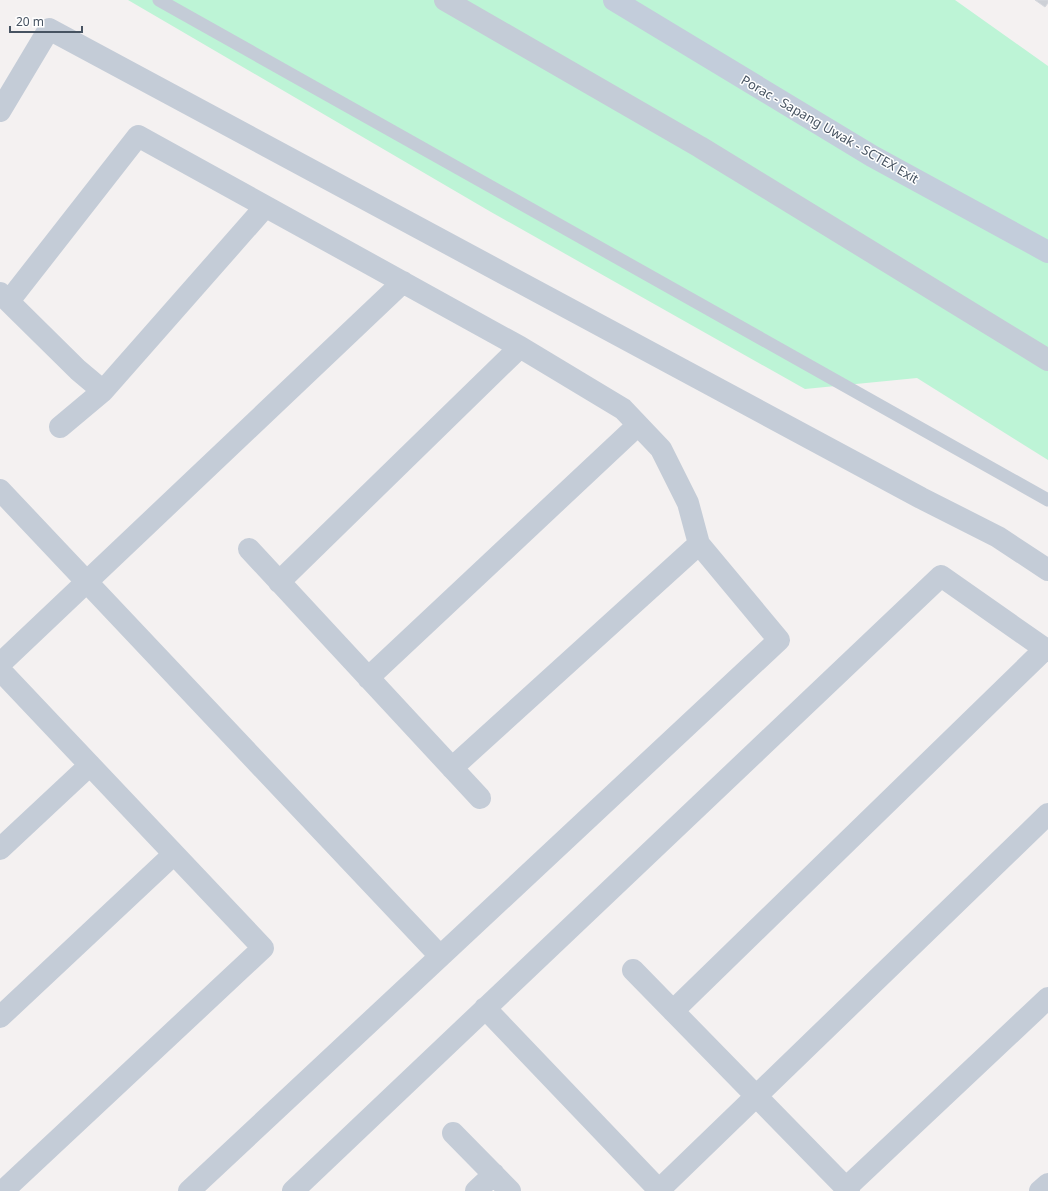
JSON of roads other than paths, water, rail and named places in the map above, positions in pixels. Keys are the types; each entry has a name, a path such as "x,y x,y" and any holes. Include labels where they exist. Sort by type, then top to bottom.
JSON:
{"main road":[{"name":"Porac - Sapang Uwak - SCTEX Exit","path":"614,0 872,156 1048,252"}],"street":[{"path":"445,0 700,146 1048,360"},
{"path":"0,111 49,29 921,498 998,537 1048,570"},
{"path":"103,391 78,370 4,297 138,136 520,347 623,409 661,449 688,503 699,544 779,640 189,1191"},
{"path":"60,427 103,391 265,207"},
{"path":"0,664 403,282"},
{"path":"279,582 520,347"},
{"path":"368,678 638,425"},
{"path":"0,490 440,956"},
{"path":"452,768 699,544"},
{"path":"249,549 480,798"},
{"path":"293,1191 942,576 1046,650 673,1011"},
{"path":"0,670 263,948 2,1191"},
{"path":"0,850 90,766"},
{"path":"486,1008 659,1191 1048,814"},
{"path":"0,1017 174,854"},
{"path":"633,970 847,1189 1048,998"},
{"path":"453,1133 510,1191"},
{"path":"476,1191 494,1174"},
{"path":"1040,1191 1048,1184"}],"lane":[{"path":"159,0 1048,500"}]}
